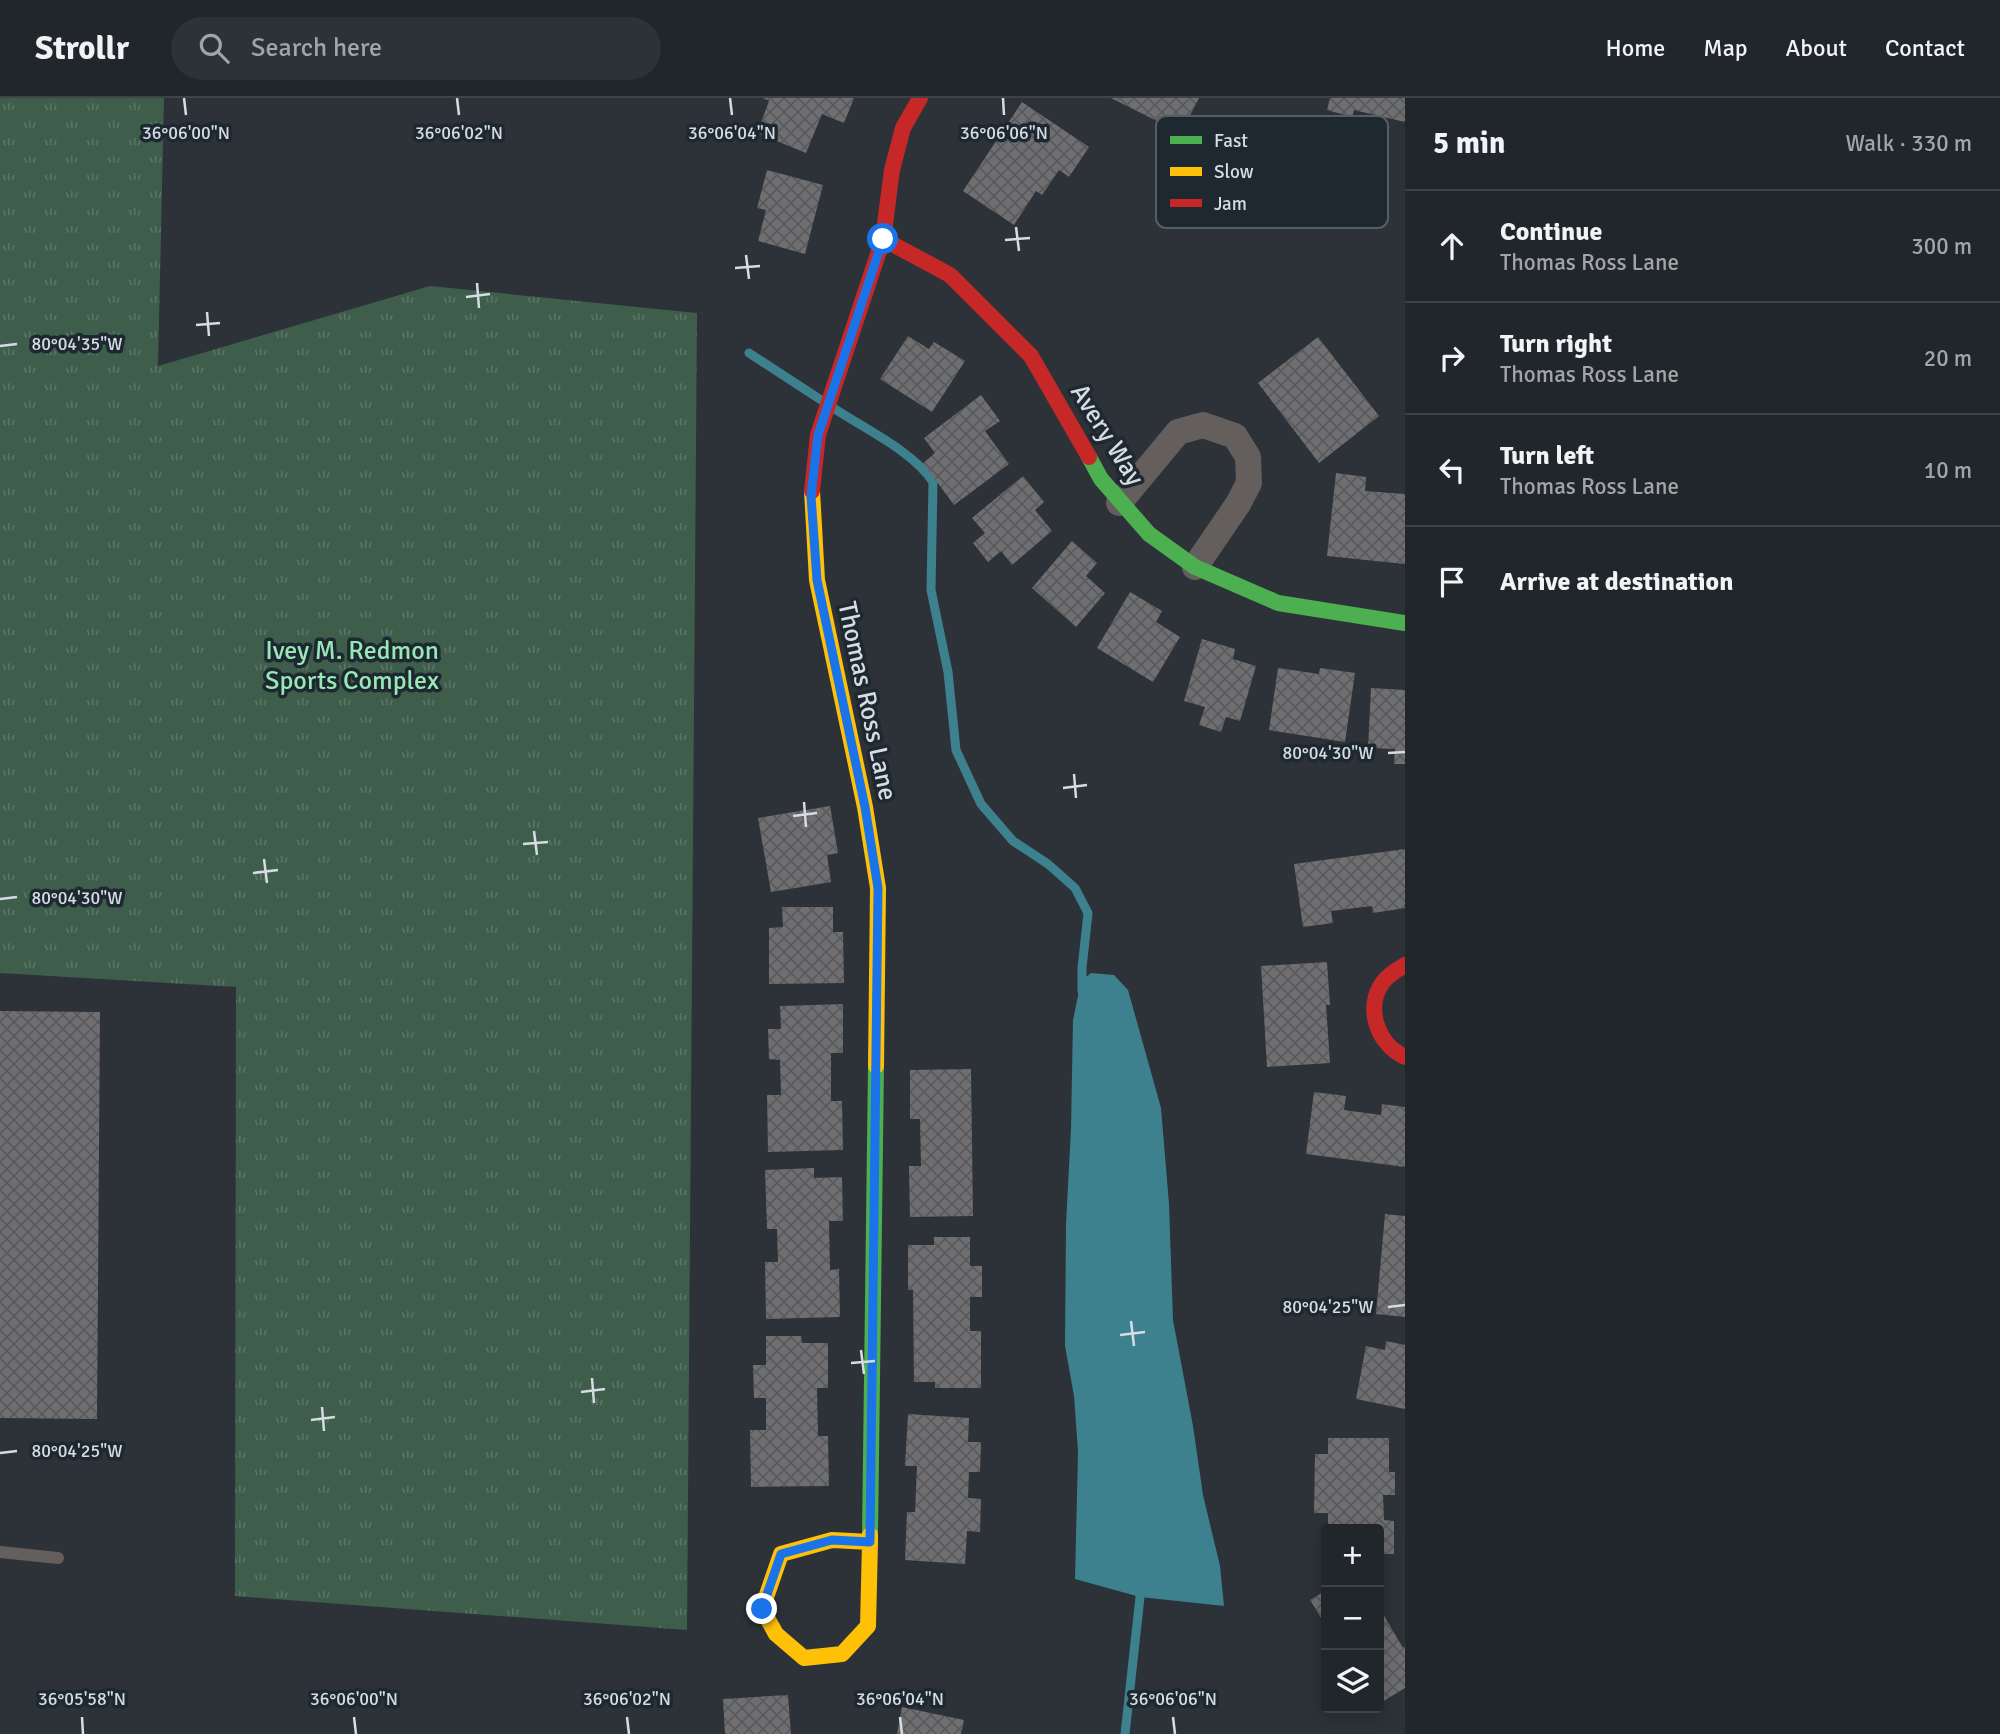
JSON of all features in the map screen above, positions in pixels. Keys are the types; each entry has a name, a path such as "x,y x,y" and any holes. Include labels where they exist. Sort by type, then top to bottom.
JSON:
{"street":[{"name":"Thomas Ross Lane","path":"870,1542 832,1540 781,1554 762,1609 776,1634 804,1658 842,1654 868,1626 870,1542 878,888 865,807 817,580 811,496 818,435 883,239 894,160 903,128 920,98"},
{"name":"Avery Way","path":"883,239 950,275 1031,356 1101,479 1119,503 1149,534 1195,567 1278,603 1405,623"},
{"path":"1119,503 1178,432 1203,425 1235,436 1248,457 1248,483 1238,504 1195,567"},
{"path":"1405,965 1389,974 1383,982 1378,990 1374,1009 1377,1028 1386,1045 1405,1058"}],"lane":[{"path":"0,1552 58,1558"}],"green space":[{"name":"Ivey M. Redmon Sports Complex","path":"0,98 164,98 158,366 430,286 697,313 687,1630 235,1596 236,987 0,973"}],"water":[{"path":"1091,973 1114,975 1128,990 1161,1108 1169,1204 1173,1320 1203,1495 1220,1566 1224,1606 1140,1597 1075,1579 1078,1452 1074,1396 1065,1346 1066,1224 1073,1020 1081,981"}],"building":[{"path":"763,98 854,98 844,123 822,114 806,153 757,133 769,101"},
{"path":"1111,98 1199,98 1190,116 1156,116 1156,120"},
{"path":"1330,98 1405,98 1405,122 1354,110 1352,116 1348,116 1327,110"},
{"path":"1022,102 1089,147 1069,177 1059,170 1042,195 1036,191 1014,225 963,191"},
{"path":"767,170 823,185 805,254 758,241 766,210 757,208"},
{"path":"908,336 929,349 934,342 965,361 932,412 880,379"},
{"path":"1318,337 1379,416 1319,463 1258,383"},
{"path":"981,395 1000,421 985,431 1009,464 954,505 923,463 935,453 924,438"},
{"path":"1336,473 1366,477 1365,491 1405,494 1405,564 1327,556"},
{"path":"1023,476 1044,502 1035,510 1052,531 1012,565 1001,551 988,562 973,543 985,533 972,518"},
{"path":"1072,541 1097,563 1086,576 1105,593 1076,627 1032,588"},
{"path":"1130,592 1162,611 1156,622 1180,637 1153,682 1097,648"},
{"path":"1202,639 1235,649 1233,659 1256,666 1240,721 1226,717 1221,732 1199,725 1205,707 1184,701"},
{"path":"1278,668 1319,674 1320,668 1355,673 1345,742 1269,730"},
{"path":"1371,688 1405,690 1405,764 1394,764 1395,749 1368,748"},
{"path":"830,806 838,853 827,855 831,882 771,892 758,818"},
{"path":"1405,849 1405,908 1373,913 1372,906 1331,911 1333,923 1303,927 1294,864"},
{"path":"782,907 833,907 833,932 843,932 844,983 769,984 769,928 783,927"},
{"path":"1327,962 1330,1005 1326,1005 1330,1063 1267,1067 1261,966"},
{"path":"843,1004 843,1053 831,1053 831,1101 842,1101 843,1150 768,1152 767,1095 781,1095 780,1060 769,1059 768,1029 781,1029 780,1006"},
{"path":"0,1011 100,1012 97,1419 0,1418"},
{"path":"971,1069 973,1216 910,1217 909,1166 921,1166 920,1119 910,1119 910,1070"},
{"path":"1314,1092 1346,1096 1344,1110 1381,1115 1382,1104 1405,1107 1405,1167 1306,1154"},
{"path":"814,1168 814,1178 842,1177 843,1221 829,1221 830,1270 839,1269 840,1317 766,1319 765,1262 778,1262 777,1229 767,1229 765,1170"},
{"path":"1385,1214 1405,1216 1405,1317 1376,1314"},
{"path":"934,1237 970,1237 970,1266 982,1266 982,1297 970,1297 970,1331 981,1331 981,1388 935,1388 935,1382 914,1382 913,1290 908,1290 908,1245 934,1245"},
{"path":"766,1336 801,1336 802,1343 828,1343 828,1388 817,1388 818,1436 828,1436 829,1486 751,1487 750,1430 766,1430 766,1398 754,1398 753,1365 766,1365"},
{"path":"1386,1341 1405,1345 1405,1409 1356,1399 1366,1346 1385,1350"},
{"path":"908,1414 969,1418 968,1442 981,1442 980,1472 969,1472 968,1498 981,1499 980,1532 967,1531 965,1564 905,1560 907,1512 915,1512 917,1466 905,1466"},
{"path":"1328,1438 1389,1438 1389,1472 1395,1472 1395,1495 1383,1495 1384,1520 1394,1521 1394,1554 1384,1554 1384,1524 1328,1524 1328,1513 1314,1513 1315,1454 1328,1454"},
{"path":"1321,1593 1321,1618 1310,1600"},
{"path":"1384,1616 1403,1648 1405,1646 1405,1688 1384,1701"},
{"path":"788,1695 791,1734 725,1734 723,1699"},
{"path":"902,1707 964,1720 961,1734 897,1734"}],"waterway":[{"path":"749,353 821,400"},
{"path":"835,409 902,451 925,471 933,482 931,590 948,672 956,750 981,804 1013,841 1048,864 1075,888 1088,913 1082,991"},
{"path":"1125,1734 1139,1587"}],"traffic: fast":[{"path":"1089,457 1101,479 1149,534 1195,567 1278,603 1405,623"},
{"path":"870,1535 876,1066"}],"traffic: slow":[{"path":"812,491 817,580 865,807 878,888 876,1066"},
{"path":"870,1535 870,1542 868,1626 842,1654 804,1658 776,1634 762,1609 781,1554 832,1540 870,1542"}],"traffic: jam":[{"path":"812,491 818,435 883,239 892,170 903,128 920,98"},
{"path":"883,239 950,275 1031,356 1089,457"},
{"path":"1405,965 1383,982 1377,992 1374,1014 1381,1035 1405,1057"}],"route":[{"path":"762,1609 781,1554 832,1540 870,1542 878,888 865,807 817,580 811,496 818,435 883,239"}]}
